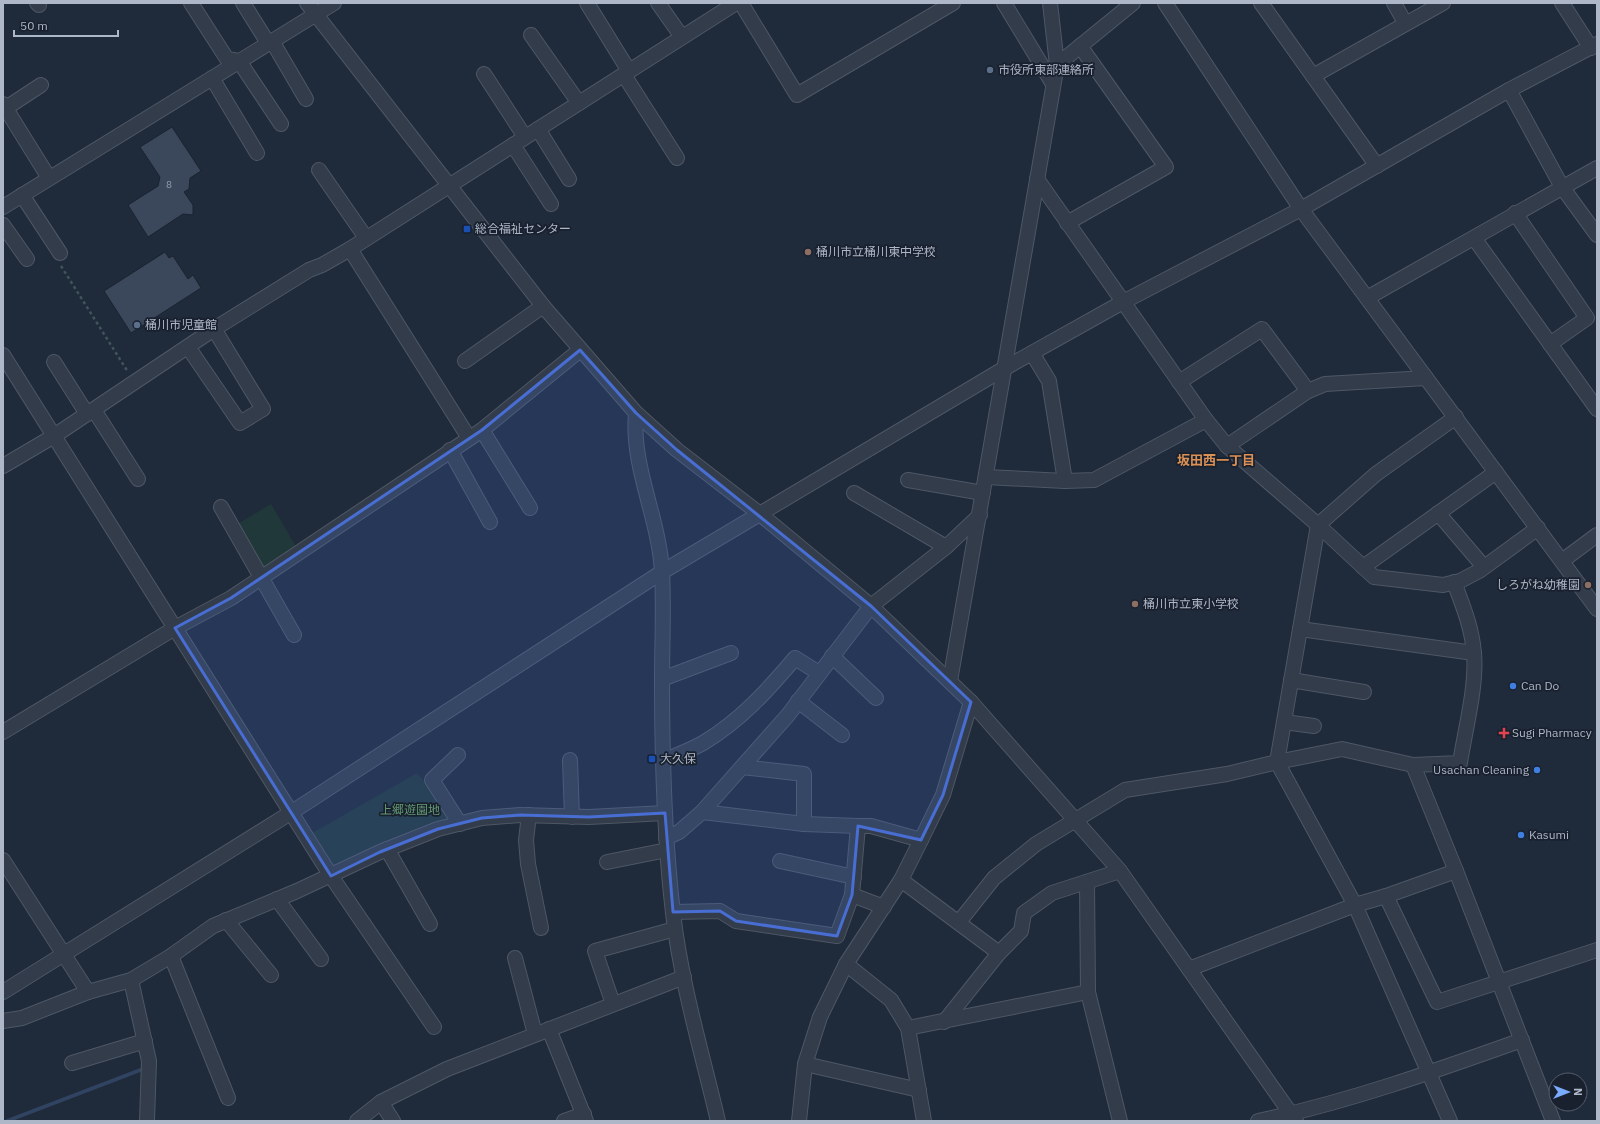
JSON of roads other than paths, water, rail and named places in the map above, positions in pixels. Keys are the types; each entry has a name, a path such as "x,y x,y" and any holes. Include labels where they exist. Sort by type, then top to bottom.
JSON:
{"street":[{"path":"191,3 227,59 239,61 281,124"},
{"path":"244,3 306,99"},
{"path":"307,3 543,306 636,413 677,450 760,514 871,606 971,702 1120,871 1294,1118"},
{"path":"3,207 334,3"},
{"path":"587,3 626,73 677,158"},
{"path":"658,3 682,37"},
{"path":"3,466 54,436 214,329 309,270 322,265 350,249 736,3"},
{"path":"741,3 797,95 953,3"},
{"path":"1004,3 1053,84"},
{"path":"950,681 1006,368 1057,65 1050,3"},
{"path":"1057,65 1133,3"},
{"path":"1165,3 1301,209 1597,609"},
{"path":"1261,3 1377,166"},
{"path":"1394,3 1405,23"},
{"path":"1313,76 1443,3"},
{"path":"3,992 292,812 662,572 1032,353 1123,302 1301,209 1509,90 1594,46 1562,3"},
{"path":"531,36 579,103"},
{"path":"1067,223 1166,167 1080,46"},
{"path":"484,74 525,137"},
{"path":"212,78 257,153"},
{"path":"41,85 4,106 49,178"},
{"path":"1509,90 1562,186 1597,235"},
{"path":"538,130 569,179"},
{"path":"512,146 551,204"},
{"path":"1367,298 1474,238 1562,186 1597,168"},
{"path":"318,170 366,238"},
{"path":"1038,179 1067,223 1179,382 1227,446 1374,577 1443,585 1454,582 1484,567 1538,528"},
{"path":"22,195 60,259"},
{"path":"1515,213 1587,318 1550,344"},
{"path":"3,225 27,259"},
{"path":"1474,238 1597,409"},
{"path":"350,249 469,438"},
{"path":"465,361 543,306"},
{"path":"1179,382 1262,328 1308,391"},
{"path":"188,347 240,423 263,409 214,329"},
{"path":"4,729 176,628 231,598 482,430 580,350"},
{"path":"1032,353 1049,381 1065,481"},
{"path":"3,356 176,628 331,876 434,1027"},
{"path":"54,362 138,479"},
{"path":"1227,446 1308,391 1325,384 1426,378"},
{"path":"1584,390 1597,398"},
{"path":"636,413 634,431 636,450 658,540 662,572 662,679 665,813 673,912 684,977 718,1121"},
{"path":"1450,1121 1356,905 1277,762 1318,526 1376,474 1456,417"},
{"path":"986,477 1065,481 1094,480 1206,420"},
{"path":"482,430 530,508"},
{"path":"450,450 490,522"},
{"path":"1363,566 1496,472"},
{"path":"908,480 984,492"},
{"path":"854,492 946,547"},
{"path":"221,507 294,635"},
{"path":"1438,513 1484,567"},
{"path":"607,862 667,844 702,812 798,701 871,606 946,547 980,515"},
{"path":"1562,561 1597,535"},
{"path":"959,922 994,878 1036,844 1125,790 1227,774 1342,749 1412,765 1460,763 1475,672 1470,623 1454,582"},
{"path":"1300,628 1474,653"},
{"path":"662,679 731,653"},
{"path":"832,656 876,698"},
{"path":"664,761 703,743 742,715 771,686 795,658 819,673"},
{"path":"1291,680 1364,692"},
{"path":"798,701 842,736"},
{"path":"799,1121 805,1064 820,1017 846,964 901,880 943,795 971,702"},
{"path":"1284,722 1314,726"},
{"path":"458,755 432,780 460,824"},
{"path":"570,760 572,817"},
{"path":"1412,765 1456,871 1553,1121"},
{"path":"742,766 804,774 804,824"},
{"path":"702,812 804,824 871,826 921,840"},
{"path":"3,1021 22,1018 88,992 130,980 171,956 213,926 331,876 387,849 438,829 482,818 529,815 572,817 665,813"},
{"path":"529,815 526,840 528,864 541,928"},
{"path":"673,912 720,911 736,921 837,936 852,895 858,826"},
{"path":"387,849 430,924"},
{"path":"3,860 88,992"},
{"path":"780,862 854,877"},
{"path":"944,1022 998,953 1021,931 1024,913 1052,894 1120,871"},
{"path":"1189,969 1356,905 1456,871"},
{"path":"901,880 959,922 998,953"},
{"path":"1087,882 1088,992 1120,1121"},
{"path":"852,895 884,907"},
{"path":"1386,896 1437,1002 1597,950"},
{"path":"278,899 321,959"},
{"path":"226,920 272,975"},
{"path":"613,1004 595,952 675,929"},
{"path":"171,956 228,1098"},
{"path":"515,958 534,1034"},
{"path":"846,964 891,1000 908,1028 924,1121"},
{"path":"357,1121 381,1102 447,1069 684,977"},
{"path":"130,980 149,1062 148,1121"},
{"path":"908,1028 1088,992"},
{"path":"549,1029 585,1117 564,1121"},
{"path":"1258,1121 1294,1118 1429,1074 1522,1040"},
{"path":"72,1063 145,1041"},
{"path":"805,1064 919,1090"},
{"path":"381,1102 393,1121"}],"waterway":[{"path":"7,1121 143,1069"}],"place":[{"name":"市役所東部連絡所","path":"990,70"},
{"name":"総合福祉センター","path":"467,229"},
{"name":"桶川市立桶川東中学校","path":"808,252"},
{"name":"桶川市児童館","path":"137,325"},
{"name":"しろがね幼稚園","path":"1588,585"},
{"name":"桶川市立東小学校","path":"1135,604"},
{"name":"Can Do","path":"1513,686"},
{"name":"Sugi Pharmacy","path":"1504,733"},
{"name":"大久保","path":"652,759"},
{"name":"Usachan Cleaning","path":"1537,770"},
{"name":"Kasumi","path":"1521,835"}],"district":[{"name":"坂田西一丁目","path":"1216,460"}],"park label":[{"name":"上郷遊園地","path":"410,810"}]}
